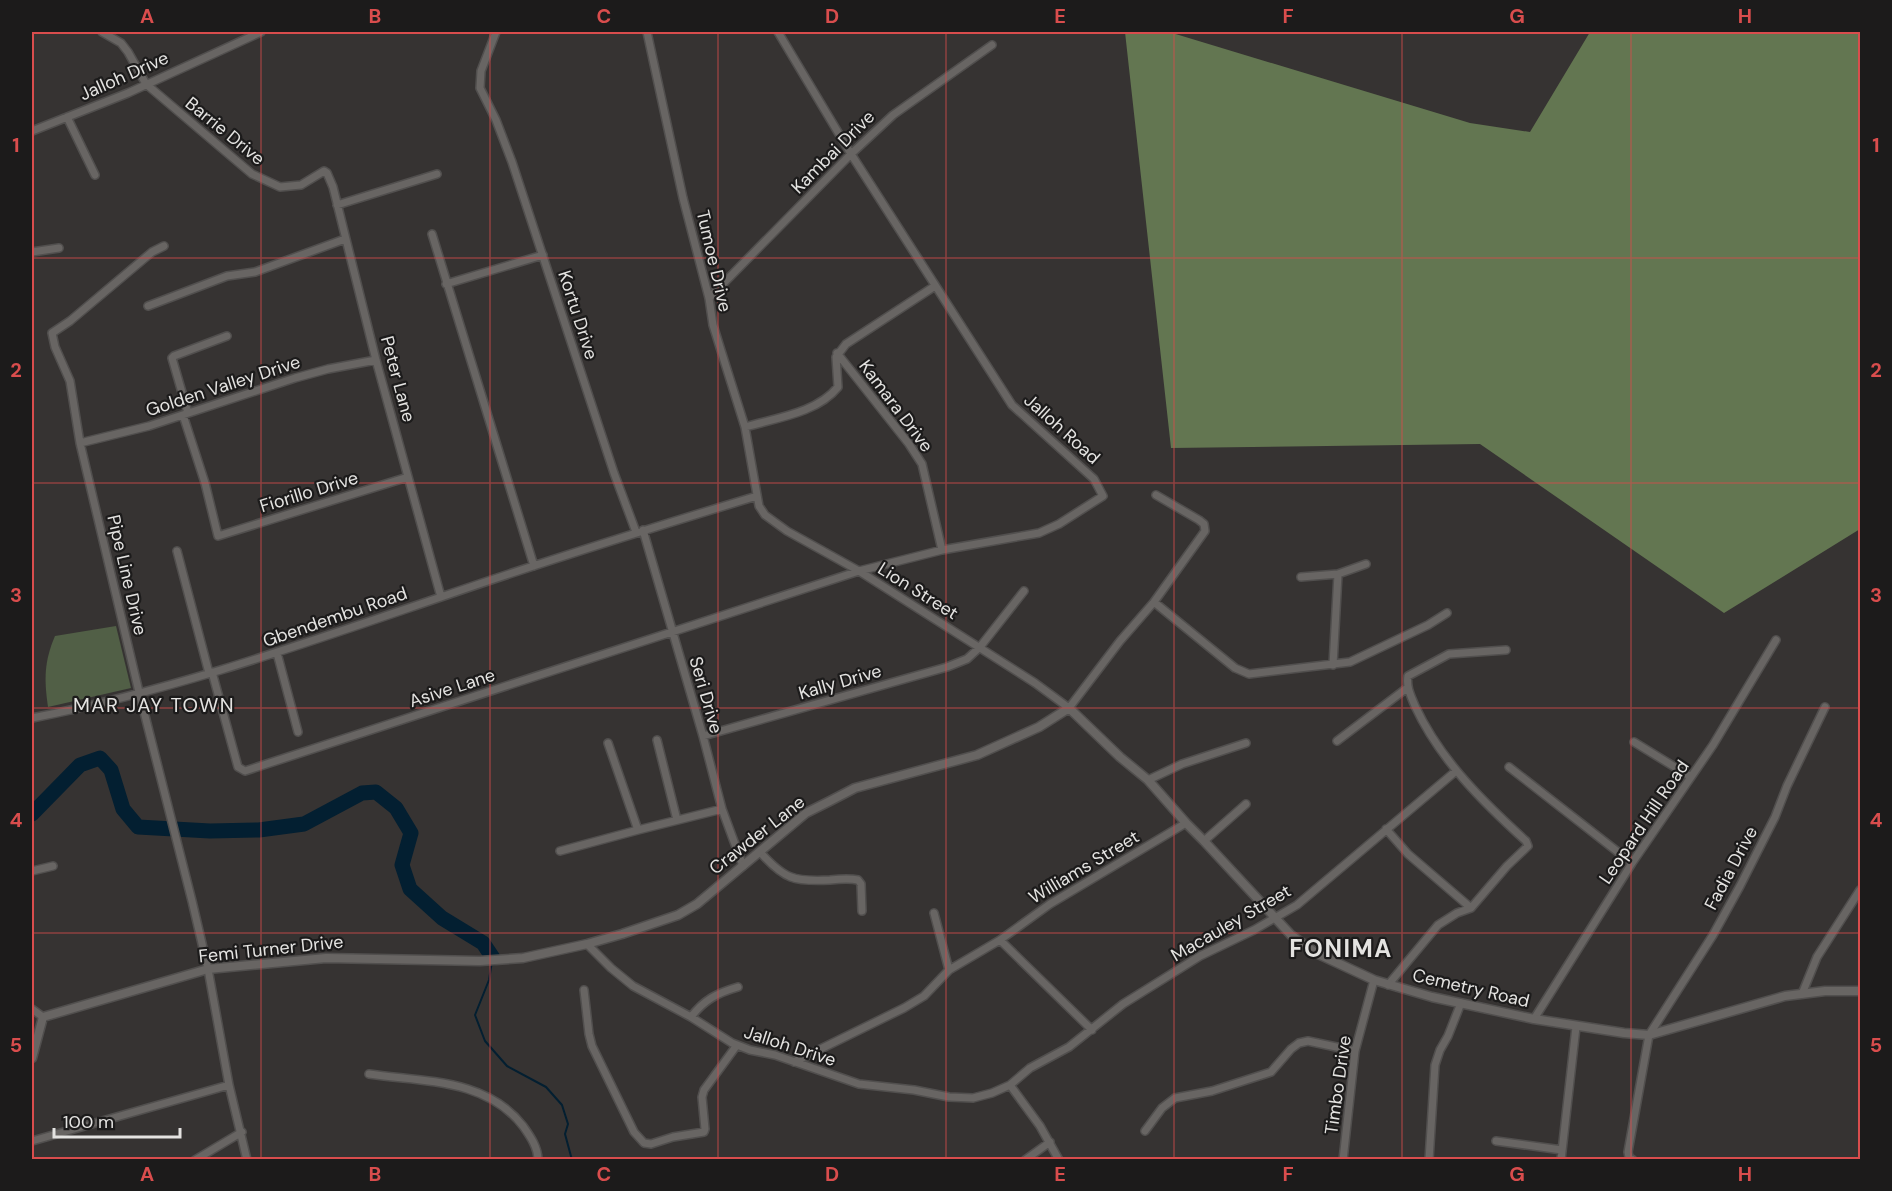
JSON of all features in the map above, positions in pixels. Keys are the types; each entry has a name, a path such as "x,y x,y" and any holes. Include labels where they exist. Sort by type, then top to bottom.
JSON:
{"street":[{"path":"102,32 121,43 146,84"},
{"name":"Jalloh Drive","path":"32,131 146,84 261,32"},
{"name":"Kortu Drive","path":"496,32 481,71 480,88 496,120 512,162 614,473 640,531"},
{"name":"Tumoe Drive","path":"647,32 683,198 709,298 713,325 745,428 755,472 757,496"},
{"name":"Jalloh Road","path":"673,633 859,571 942,550 1049,529 1102,496 1094,479 1012,405 851,154 777,32"},
{"name":"Kambai Drive","path":"709,298 851,154 893,115 992,45"},
{"name":"Barrie Drive","path":"146,84 252,174 269,183 280,187 301,185 324,171"},
{"path":"67,117 95,175"},
{"name":"Peter Lane","path":"324,171 330,177 376,360 441,597"},
{"path":"337,205 437,174"},
{"path":"432,234 534,566"},
{"path":"148,306 227,276 255,272 345,238"},
{"name":"Pipe Line Drive","path":"164,246 152,252 70,321 52,333 55,347 70,381 80,443 208,969 229,1085 247,1160"},
{"path":"32,252 59,248"},
{"path":"446,284 543,255"},
{"path":"745,428 816,405 829,397 838,387 837,353 859,334 935,286"},
{"path":"185,414 172,358 227,336"},
{"name":"Kamara Drive","path":"837,353 909,444 922,464 942,550"},
{"name":"Golden Valley Drive","path":"80,443 185,414 295,378 376,360"},
{"name":"Fiorillo Drive","path":"185,414 218,536 408,477"},
{"path":"1070,708 1120,641 1154,602 1205,531 1204,524 1199,520 1156,495"},
{"name":"Gbendembu Road","path":"32,718 139,692 277,653 640,531 757,496"},
{"name":"Lion Street","path":"757,496 759,506 765,515 787,531 859,571 1035,682 1070,708"},
{"name":"Seri Drive","path":"640,531 673,633 722,809 742,866"},
{"path":"177,551 210,673"},
{"path":"1301,577 1338,574 1366,564"},
{"path":"1333,665 1338,574"},
{"name":"Kally Drive","path":"703,736 947,668 967,659 980,647 1024,591"},
{"path":"1154,602 1235,668 1250,674 1350,662 1428,625 1447,613"},
{"name":"Asive Lane","path":"210,673 238,767 246,771 673,633"},
{"name":"Leopard Hill Road","path":"1534,1019 1632,863 1713,745 1776,640"},
{"path":"1388,985 1438,925 1472,908 1507,866 1528,846 1526,841 1492,811 1456,771 1421,718 1407,688 1408,676 1449,654 1506,650"},
{"path":"277,653 298,732"},
{"path":"1337,741 1407,688"},
{"name":"Fadia Drive","path":"1649,1035 1713,935 1740,886 1775,817 1787,786 1825,707"},
{"name":"Cemetry Road","path":"1070,708 1120,757 1148,780 1291,935 1316,953 1374,980 1461,1004 1534,1019 1576,1027 1649,1035 1767,1001 1825,991 1860,991"},
{"name":"Crawder Lane","path":"496,960 523,958 587,944 678,915 697,904 806,813 855,788 976,755 1039,727 1070,708"},
{"path":"657,740 677,820"},
{"path":"1634,742 1691,777"},
{"path":"608,743 638,830"},
{"path":"1148,780 1182,764 1246,743"},
{"path":"1509,767 1632,863"},
{"name":"Macauley Street","path":"1010,1085 1030,1068 1069,1047 1123,1005 1200,956 1297,905 1456,771"},
{"path":"1204,841 1246,804"},
{"path":"560,851 722,809"},
{"name":"Williams Street","path":"794,1062 924,996 949,970 1000,940 1050,904 1186,823"},
{"path":"1386,829 1408,854 1472,908"},
{"path":"760,852 776,870 790,878 811,881 858,880 861,885 862,911"},
{"path":"32,871 54,866"},
{"path":"1802,994 1817,957 1860,890"},
{"path":"933,912 949,970"},
{"path":"1000,940 1092,1030"},
{"name":"Jalloh Drive","path":"587,944 633,986 737,1045 859,1084 914,1090 949,1097 973,1098 1010,1085"},
{"name":"Femi Turner Drive","path":"43,1017 208,969 326,958 496,960"},
{"name":"Timbo Drive","path":"1343,1160 1354,1051 1374,980"},
{"path":"691,1017 710,998 720,992 738,987"},
{"path":"584,990 592,1046 634,1132 644,1143 704,1132 704,1090 737,1045"},
{"path":"1429,1160 1435,1065 1461,1004"},
{"path":"32,1009 43,1017 32,1058"},
{"path":"1561,1160 1576,1027"},
{"path":"1633,1160 1628,1152 1649,1035"},
{"path":"1145,1131 1162,1108 1175,1098 1212,1091 1271,1072 1290,1049 1299,1043 1308,1041 1354,1051"},
{"path":"369,1074 457,1086 491,1098 519,1120 531,1136 538,1160"},
{"path":"32,1141 229,1085"},
{"path":"1010,1085 1050,1142 1059,1160"},
{"path":"195,1160 242,1132"},
{"path":"1496,1141 1562,1150"},
{"path":"1025,1160 1050,1142"}],"green space":[{"path":"1125,32 1169,32 1470,123 1530,132 1590,32 1860,32 1860,529 1724,613 1480,444 1171,448"},
{"path":"116,626 131,688 48,707 46,671 55,636"}],"waterway":[{"path":"32,814 80,765 100,758 111,770 123,809 138,827 210,831 259,830 304,824 362,793 376,792 396,808 411,833 402,865 410,889 442,918 483,943 493,958"},
{"path":"492,961 489,980 475,1015 485,1041 507,1066 546,1087 562,1105 568,1124 565,1134 572,1160"}],"district":[{"name":"MAR JAY TOWN","path":"154,705"},
{"name":"FONIMA","path":"1341,949"}]}
